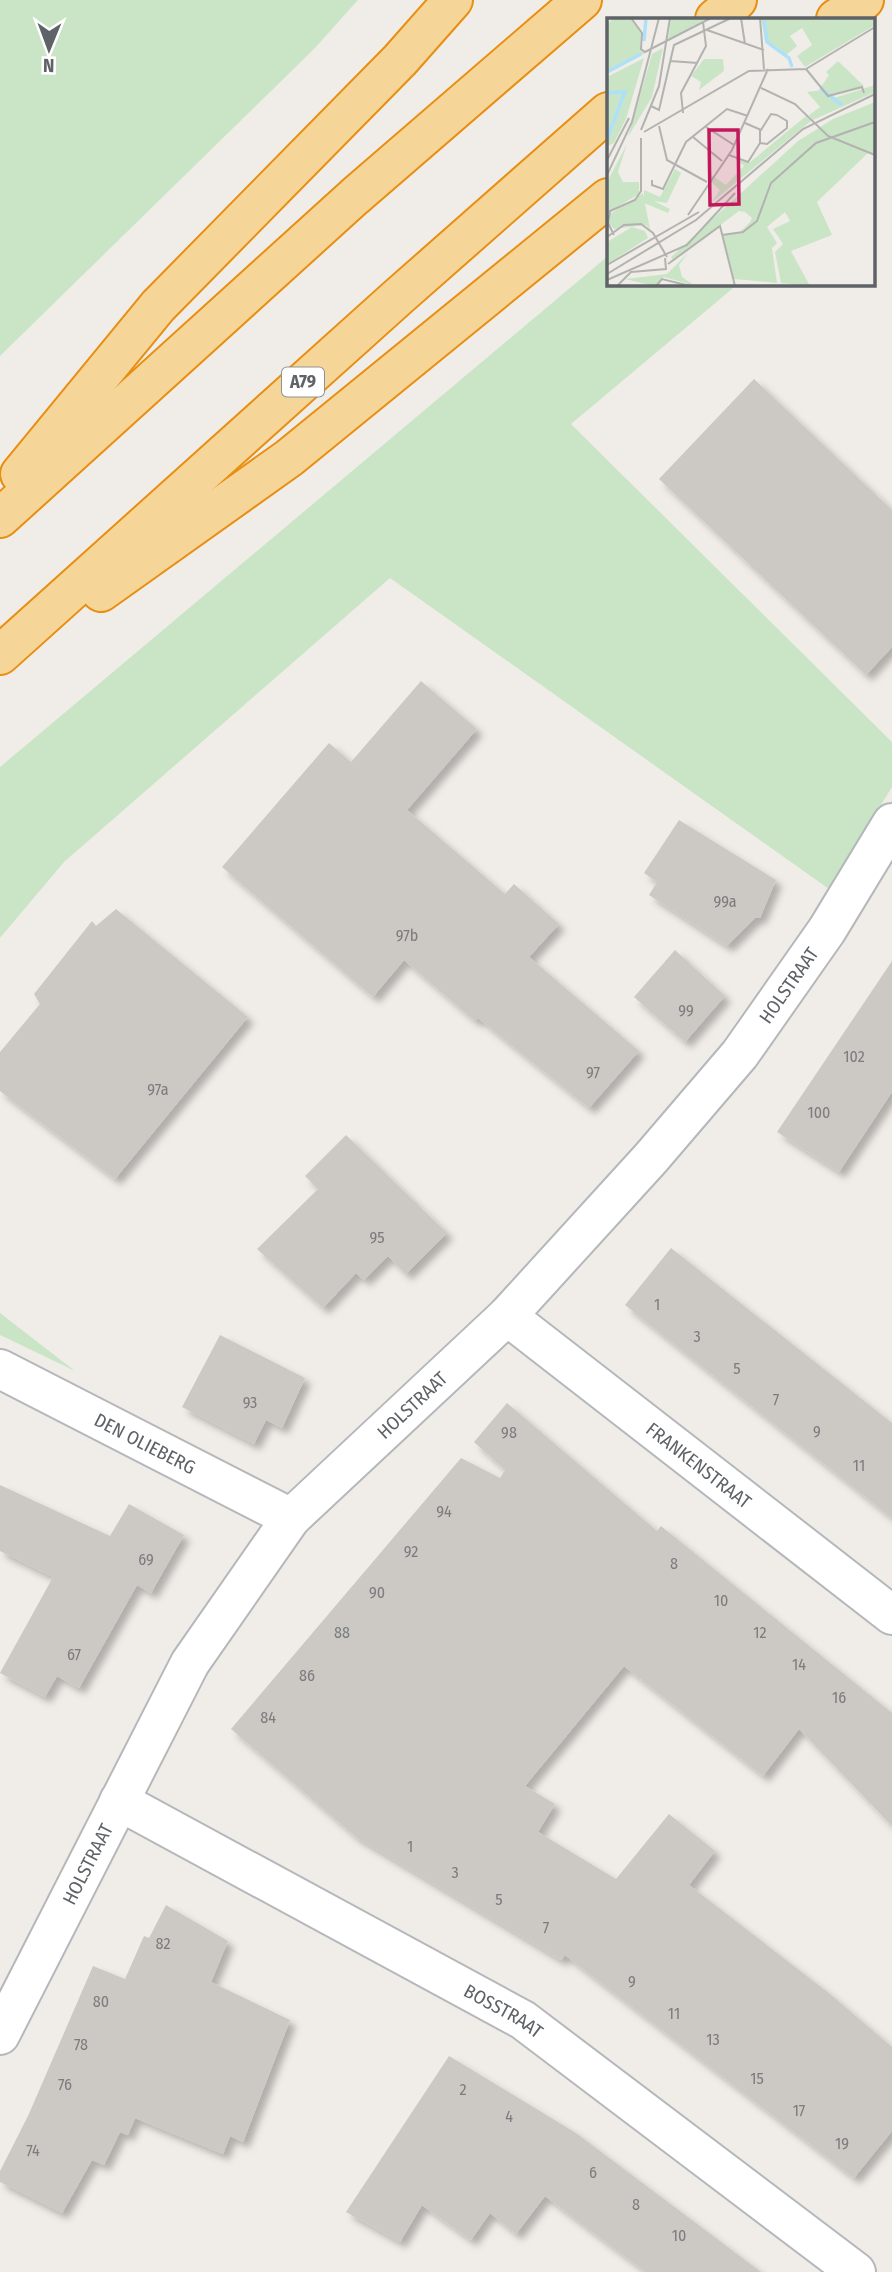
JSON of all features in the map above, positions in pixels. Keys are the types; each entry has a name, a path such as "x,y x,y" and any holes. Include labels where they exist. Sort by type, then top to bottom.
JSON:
{"highway":[{"path":"0,498 158,306 400,60 453,0"},
{"path":"0,518 354,197 582,0"},
{"path":"716,18 737,0"},
{"path":"837,18 864,0"},
{"name":"A79","path":"0,655 398,297 607,114"},
{"name":"A79","path":"0,664 289,458 607,199"}],"street":[{"name":"HOLSTRAAT","path":"0,2035 190,1662 291,1518 507,1316 652,1158 740,1054 827,930 892,823"},
{"name":"FRANKENSTRAAT","path":"507,1316 892,1615"},
{"name":"DEN OLIEBERG","path":"0,1369 291,1518"},
{"name":"BOSSTRAAT","path":"118,1801 523,2020 856,2272"}],"green space":[{"path":"0,0 358,0 314,49 0,356"},
{"path":"607,257 607,285 737,285 571,424 892,742 892,787 829,889 390,578 64,862 0,938 0,767"},
{"path":"0,1313 75,1371 0,1335"}],"building":[{"path":"754,379 892,510 892,647 866,675 659,479"},
{"path":"421,681 477,729 407,810 505,894 514,884 559,924 529,957 639,1051 589,1108 478,1018 475,1021 404,960 373,997 222,867 329,743 351,762"},
{"path":"679,820 776,880 760,918 755,918 727,946 649,895 657,882 644,873"},
{"path":"116,909 248,1017 115,1179 0,1091 0,1052 40,1004 34,994 92,921 96,926"},
{"path":"675,950 725,996 685,1042 634,997"},
{"path":"892,961 892,1092 839,1172 777,1132"},
{"path":"346,1135 447,1233 406,1274 388,1256 364,1280 356,1273 323,1308 257,1249 318,1189 305,1176"},
{"path":"671,1248 892,1423 892,1518 625,1305"},
{"path":"220,1335 305,1378 282,1428 266,1420 254,1444 182,1407"},
{"path":"507,1403 657,1531 661,1526 892,1713 892,1826 799,1729 763,1776 624,1666 525,1786 555,1804 538,1832 616,1879 669,1814 715,1851 689,1885 830,1994 892,2047 892,2131 854,2178 565,1955 561,1960 356,1837 231,1729 461,1458 500,1478 505,1470 474,1442"},
{"path":"0,1485 110,1536 129,1504 184,1535 151,1593 137,1585 79,1688 57,1676 45,1697 0,1673 53,1577 0,1551"},
{"path":"166,1905 228,1941 211,1982 290,2020 243,2142 230,2136 223,2154 135,2118 128,2135 120,2132 104,2165 92,2160 62,2213 0,2182 0,2171 28,2116 93,1966 125,1979 144,1936 149,1938"},
{"path":"449,2056 576,2133 761,2272 646,2272 545,2196 516,2234 490,2213 471,2240 422,2205 400,2242 346,2212"}]}
